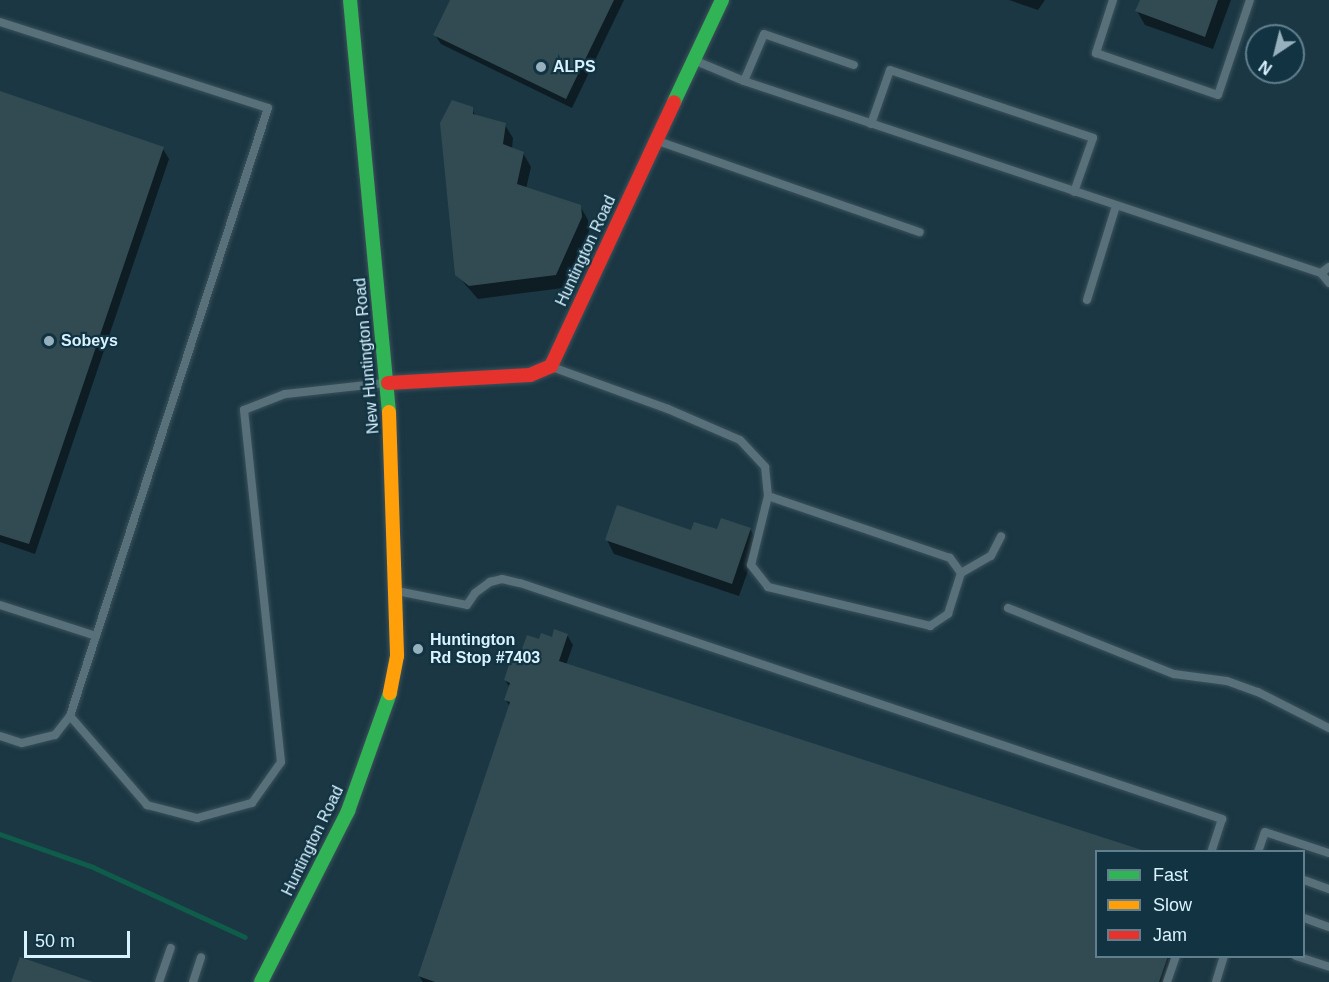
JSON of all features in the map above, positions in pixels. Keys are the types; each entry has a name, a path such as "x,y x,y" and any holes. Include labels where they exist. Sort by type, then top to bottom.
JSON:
{"street":[{"name":"New Huntington Road","path":"350,0 388,383 397,591 397,656 386,710"},
{"name":"Huntington Road","path":"551,366 722,0"},
{"path":"388,383 530,375 551,366"},
{"name":"Huntington Road","path":"261,982 348,811 386,710"}],"lane":[{"path":"1113,0 1096,53 1218,95 1250,0"},
{"path":"0,22 268,108 70,716 55,735 22,743 0,736"},
{"path":"744,81 764,34 854,64"},
{"path":"694,60 744,81 1321,273 1329,283"},
{"path":"871,124 890,70 1092,138 1074,192"},
{"path":"657,140 920,232"},
{"path":"1087,300 1116,206"},
{"path":"1321,273 1329,267"},
{"path":"551,366 668,409 740,440 765,467 768,496 751,565 768,587 930,626 948,614 961,573 991,556 1002,536"},
{"path":"70,716 147,805 197,818 252,803 281,762 244,410 285,394 388,383"},
{"path":"768,496 950,558 961,573"},
{"path":"397,591 467,605 474,592 490,582 502,579 520,583 1222,819 1212,850"},
{"path":"0,605 96,636"},
{"path":"1008,608 1174,674 1227,681 1258,692 1329,728"},
{"path":"1259,850 1265,832 1329,853"},
{"path":"1305,880 1329,889"},
{"path":"1305,918 1329,927"},
{"path":"159,982 171,948"},
{"path":"193,982 201,957"},
{"path":"1167,982 1176,958"},
{"path":"1216,982 1224,958"},
{"path":"1299,958 1329,967"}],"building":[{"name":"ALPS","path":"450,0 614,0 566,99 433,35"},
{"path":"1140,0 1218,0 1205,37 1135,11"},
{"name":"Sobeys","path":"0,91 164,147 29,544 0,535"},
{"path":"452,100 473,107 473,114 506,123 503,144 524,152 517,184 581,205 582,217 556,275 469,286 455,275 440,123"},
{"path":"617,505 691,530 694,522 717,529 721,518 751,528 732,584 605,540"},
{"path":"554,629 568,634 559,661 1142,850 1095,850 1095,958 1167,958 1159,982 435,982 418,976 510,702 504,700 510,683 504,680 512,655 519,657 527,635 539,639 541,633 552,637"},
{"path":"20,957 93,982 11,982"}],"waterway":[{"path":"0,834 93,867 245,937"}],"traffic: fast":[{"path":"350,0 389,412"},
{"path":"674,102 722,0"},
{"path":"261,982 348,811 390,693"}],"traffic: slow":[{"path":"389,412 397,656 390,693"}],"traffic: jam":[{"path":"388,383 530,375 551,366 674,102"}],"place":[{"name":"ALPS","path":"541,67"},
{"name":"Sobeys","path":"49,341"},
{"name":"Huntington Rd Stop #7403","path":"418,649"}]}
